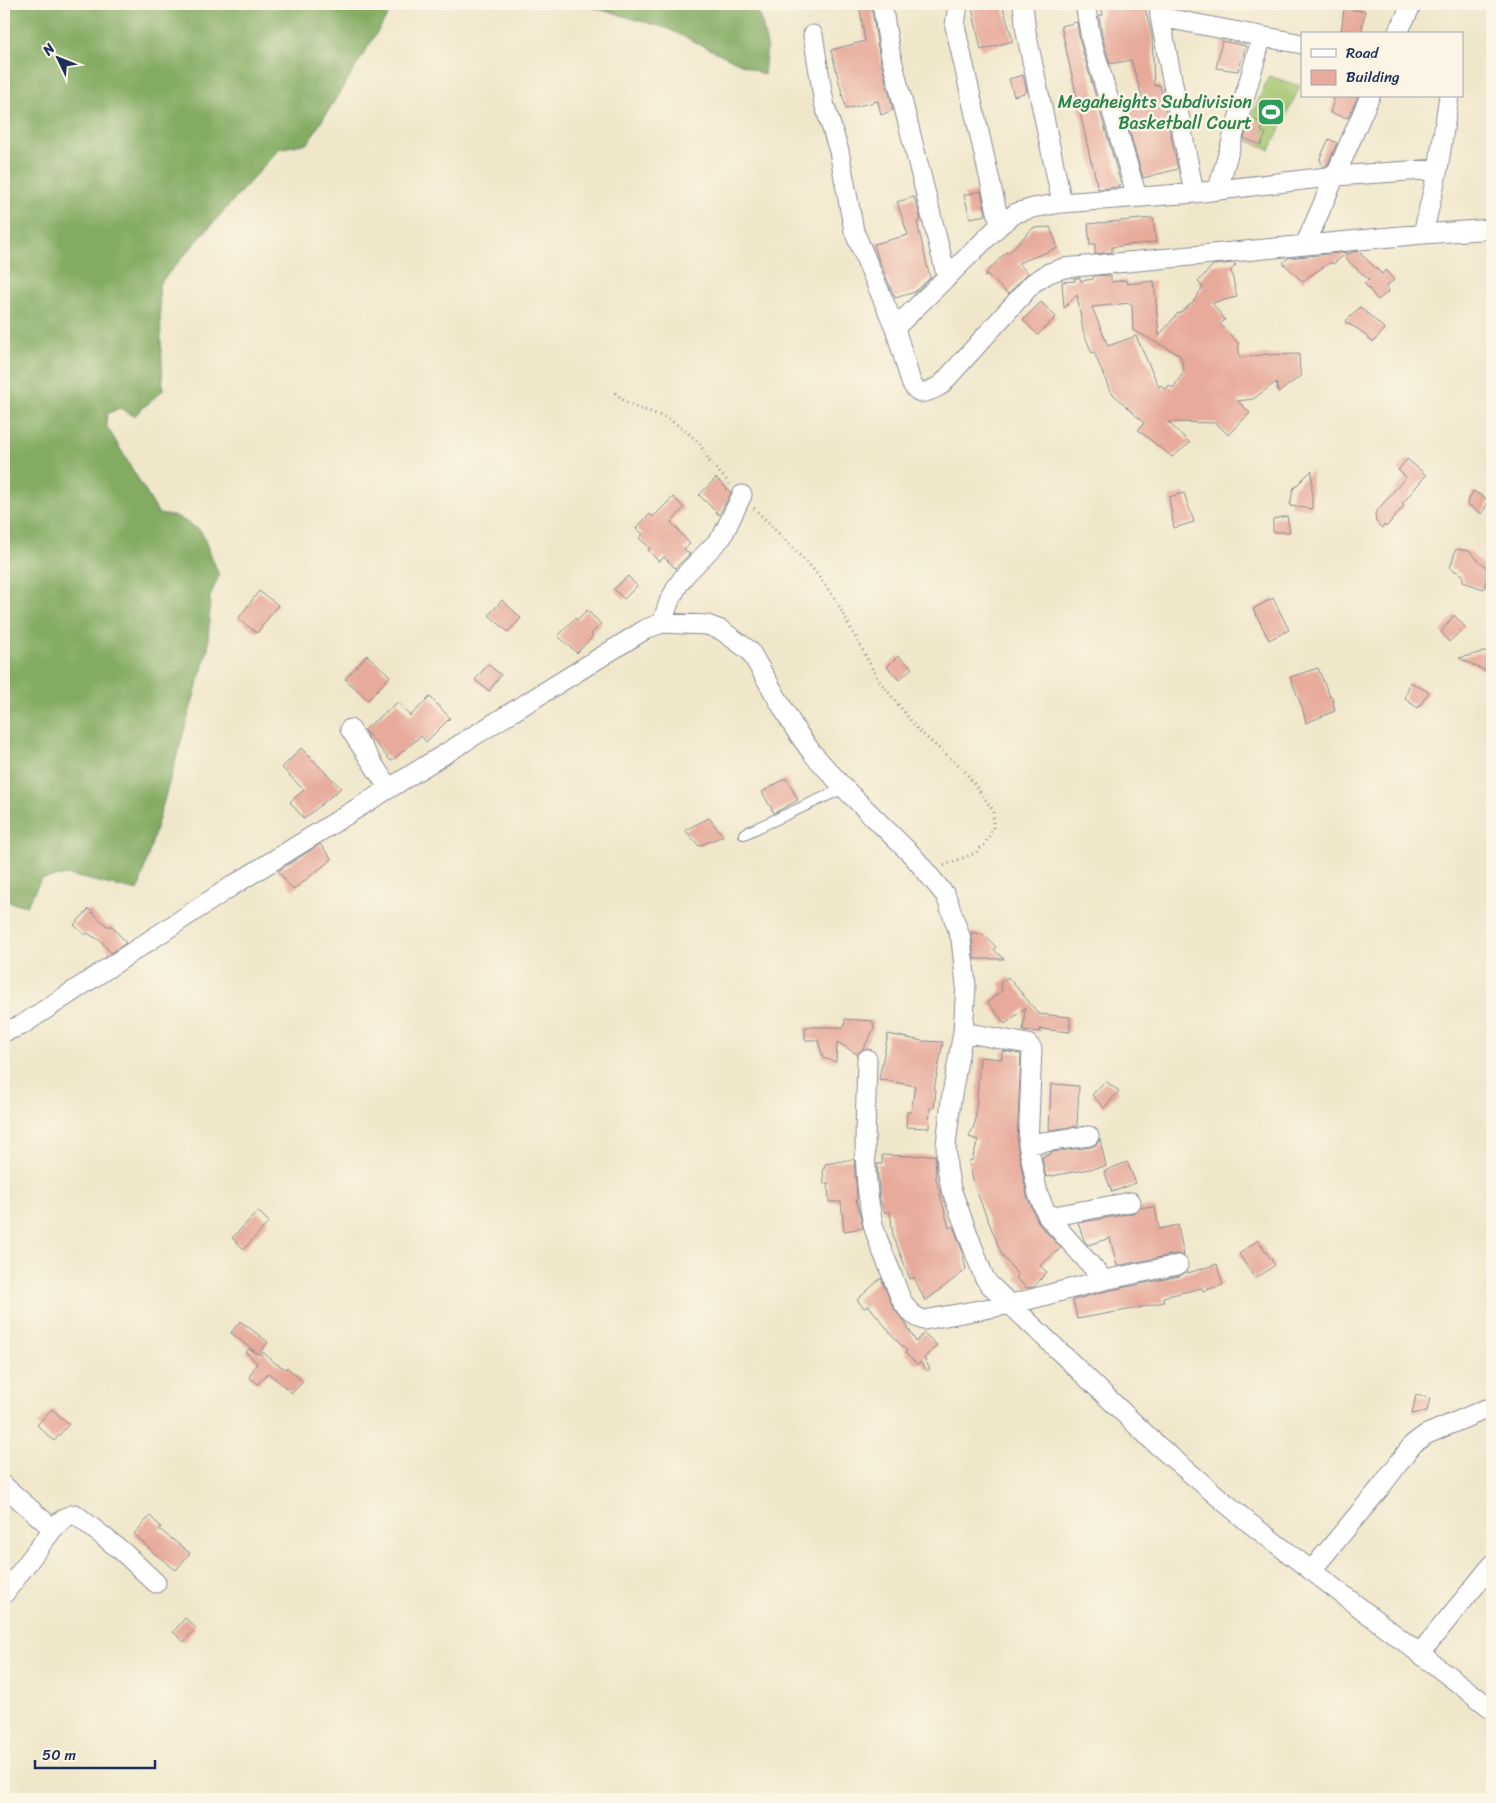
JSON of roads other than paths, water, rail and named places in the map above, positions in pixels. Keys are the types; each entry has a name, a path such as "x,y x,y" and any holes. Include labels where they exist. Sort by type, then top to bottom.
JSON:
{"street":[{"path":"882,4 890,52 947,278"},
{"path":"958,4 955,26 1000,225"},
{"path":"1023,4 1026,32 1062,203"},
{"path":"1085,4 1091,39 1137,197"},
{"path":"1399,32 1412,4"},
{"path":"1194,193 1160,10 1262,36 1301,44"},
{"path":"813,35 824,102 839,150 854,230 895,328 914,389 920,392 929,392 940,385 1033,284 1048,273 1064,268 1492,229"},
{"path":"1218,189 1262,36"},
{"path":"1306,245 1369,98"},
{"path":"1423,234 1438,169 1449,98"},
{"path":"895,328 1000,225 1016,214 1033,208 1062,203 1194,193 1336,176 1438,169"},
{"path":"662,623 669,602 678,585 722,537 742,495"},
{"path":"4,1032 22,1025 232,886 388,787 646,630 662,623 708,625 721,630 750,651 812,754 913,856 946,896 960,939 966,985 963,1032 951,1100 946,1145 948,1179 984,1277 989,1284 1157,1445 1248,1522 1492,1709"},
{"path":"350,728 388,787"},
{"path":"963,1032 1031,1046 1028,1144 1038,1194 1048,1217 1104,1280"},
{"path":"867,1059 865,1162 868,1195 874,1226 898,1292 906,1307 917,1318 924,1320 1012,1304 1104,1280 1178,1265"},
{"path":"1028,1144 1089,1136"},
{"path":"1048,1217 1131,1202"},
{"path":"1311,1571 1380,1488 1398,1461 1413,1444 1424,1435 1444,1426 1486,1409 1492,1410"},
{"path":"4,1486 53,1529"},
{"path":"4,1594 53,1529 61,1520 75,1514 123,1552 156,1583"},
{"path":"1420,1653 1492,1565"}],"lane":[{"path":"744,834 844,788"}],"place":[{"name":"Megaheights Subdivision Basketball Court","path":"1271,112"}]}
